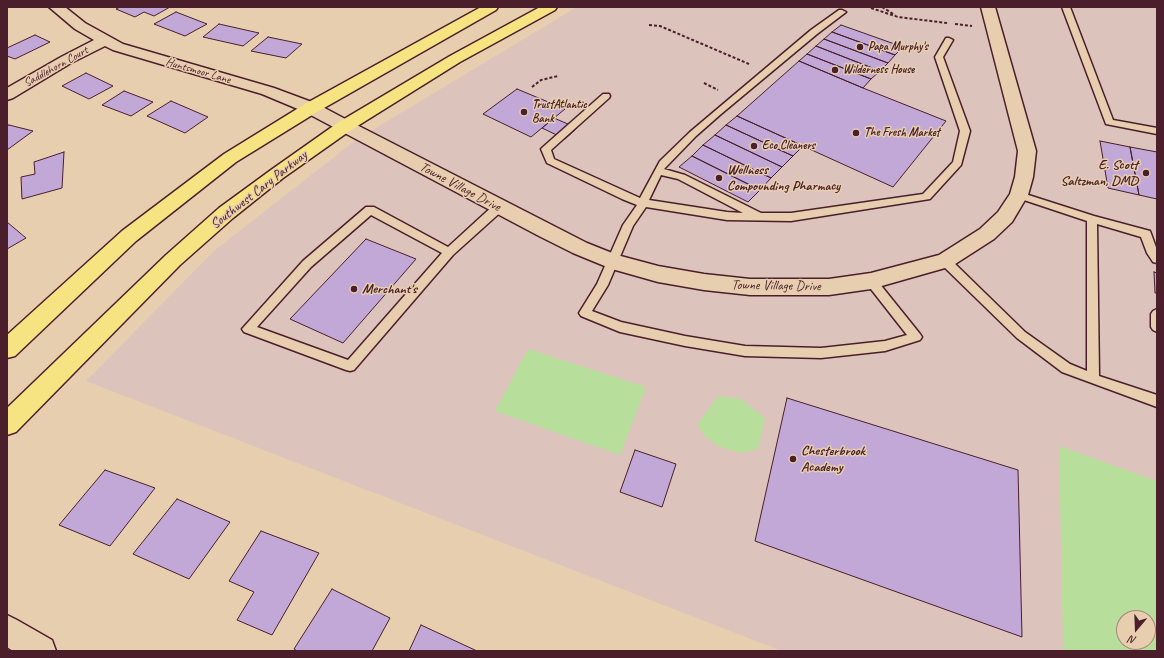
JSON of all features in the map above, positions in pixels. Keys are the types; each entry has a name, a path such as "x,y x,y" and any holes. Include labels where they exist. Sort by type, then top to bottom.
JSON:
{"main road":[{"path":"7,349 129,236 230,158 311,108 491,7"},
{"name":"Southwest Cary Parkway","path":"7,424 173,260 226,214 277,174 345,126 455,59 550,7"}],"street":[{"name":"Huntsmoor Lane","path":"56,7 80,26 105,40 131,51 268,91 311,108 345,126"},
{"name":"Towne Village Drive","path":"345,126 580,248 612,261 658,274 704,282 750,287 829,287 871,281 945,261 987,234 1005,217 1019,195 1024,177 1027,151 988,7"},
{"name":"Saddlehorn Court","path":"7,95 66,60 105,40"},
{"path":"7,630 41,651"}],"lane":[{"path":"1066,7 1109,122 1157,131"},
{"path":"842,12 814,32 693,134 663,163 643,203 628,225 602,285 585,313 620,327 685,341 744,350 821,353 885,346 916,337 871,281"},
{"path":"606,96 546,149 550,161 626,197 643,203 727,216 791,217 926,197 958,163 965,131 939,57 949,40"},
{"path":"658,171 681,177 760,216"},
{"path":"1019,195 1092,219 1146,234 1151,250 1157,259"},
{"path":"449,252 370,210 306,264 248,329 350,366 449,252 499,207"},
{"path":"1092,219 1093,379"},
{"path":"945,261 1021,335 1066,368 1157,401"},
{"path":"1157,314 1157,327"}],"path":[{"path":"882,7 898,18"},
{"path":"871,8 898,18 973,26"},
{"path":"649,25 660,26 751,65"},
{"path":"532,87 541,80 558,76"},
{"path":"704,84 720,91"}],"shaded area":[{"path":"577,7 1157,7 1157,651 782,651 86,381 214,251 356,140"}],"green space":[{"path":"528,349 646,387 620,455 495,411"},
{"path":"718,396 741,399 765,418 758,449 740,453 718,446 705,436 697,425"},
{"path":"1059,446 1157,481 1157,651 1063,651"}],"building":[{"path":"120,7 170,7 154,16 144,12 135,17 116,9"},
{"path":"176,12 207,24 185,36 154,24"},
{"path":"219,24 259,33 243,46 203,37"},
{"path":"841,25 903,47 895,55 832,32"},
{"name":"Papa Murphy's","path":"832,32 895,55 888,63 824,39"},
{"path":"35,35 50,42 15,59 7,56 7,48"},
{"path":"268,37 302,44 286,58 251,51"},
{"path":"824,39 888,63 880,71 816,46"},
{"path":"816,46 880,71 871,79 807,54"},
{"name":"Wilderness House","path":"807,54 871,79 863,88 799,61"},
{"name":"The Fresh Market","path":"799,61 946,121 893,187 737,116"},
{"path":"86,73 113,86 89,99 62,86"},
{"name":"TrustAtlantic Bank","path":"517,89 565,109 531,137 483,114"},
{"path":"124,91 153,102 131,116 102,105"},
{"path":"171,101 208,117 185,133 147,116"},
{"path":"737,116 803,146 793,156 726,125"},
{"path":"554,118 577,128 565,139 542,128"},
{"path":"9,125 33,131 7,150 7,126"},
{"name":"Eco Cleaners","path":"726,125 793,156 782,167 715,135"},
{"path":"715,135 782,167 771,178 703,145"},
{"path":"1100,141 1130,147 1139,195 1108,188"},
{"path":"703,145 771,178 760,190 692,156"},
{"name":"E. Scott Saltzman, DMD","path":"1130,147 1157,152 1157,199 1139,195"},
{"path":"64,152 62,188 22,199 21,177 35,174 34,162"},
{"name":"Wellness Compounding Pharmacy","path":"692,156 760,190 748,202 679,167"},
{"path":"7,222 26,238 7,249"},
{"name":"Merchant's","path":"366,239 416,259 343,343 290,319"},
{"path":"1154,272 1157,273 1157,293 1155,293"},
{"path":"787,398 1018,470 1022,637 755,541"},
{"path":"635,450 676,464 662,507 620,492"},
{"path":"105,470 155,488 110,546 59,525"},
{"path":"177,499 230,522 189,579 133,554"},
{"path":"261,531 319,553 272,635 237,620 254,592 229,581"},
{"path":"332,589 390,618 372,651 297,651 294,649"},
{"path":"421,625 477,651 409,651"}],"place":[{"name":"Papa Murphy's","path":"860,47"},
{"name":"Wilderness House","path":"835,70"},
{"name":"TrustAtlantic Bank","path":"524,112"},
{"name":"The Fresh Market","path":"856,133"},
{"name":"Eco Cleaners","path":"754,146"},
{"name":"E. Scott Saltzman, DMD","path":"1146,173"},
{"name":"Wellness Compounding Pharmacy","path":"719,178"},
{"name":"Merchant's","path":"354,289"},
{"name":"Chesterbrook Academy","path":"793,459"}]}
